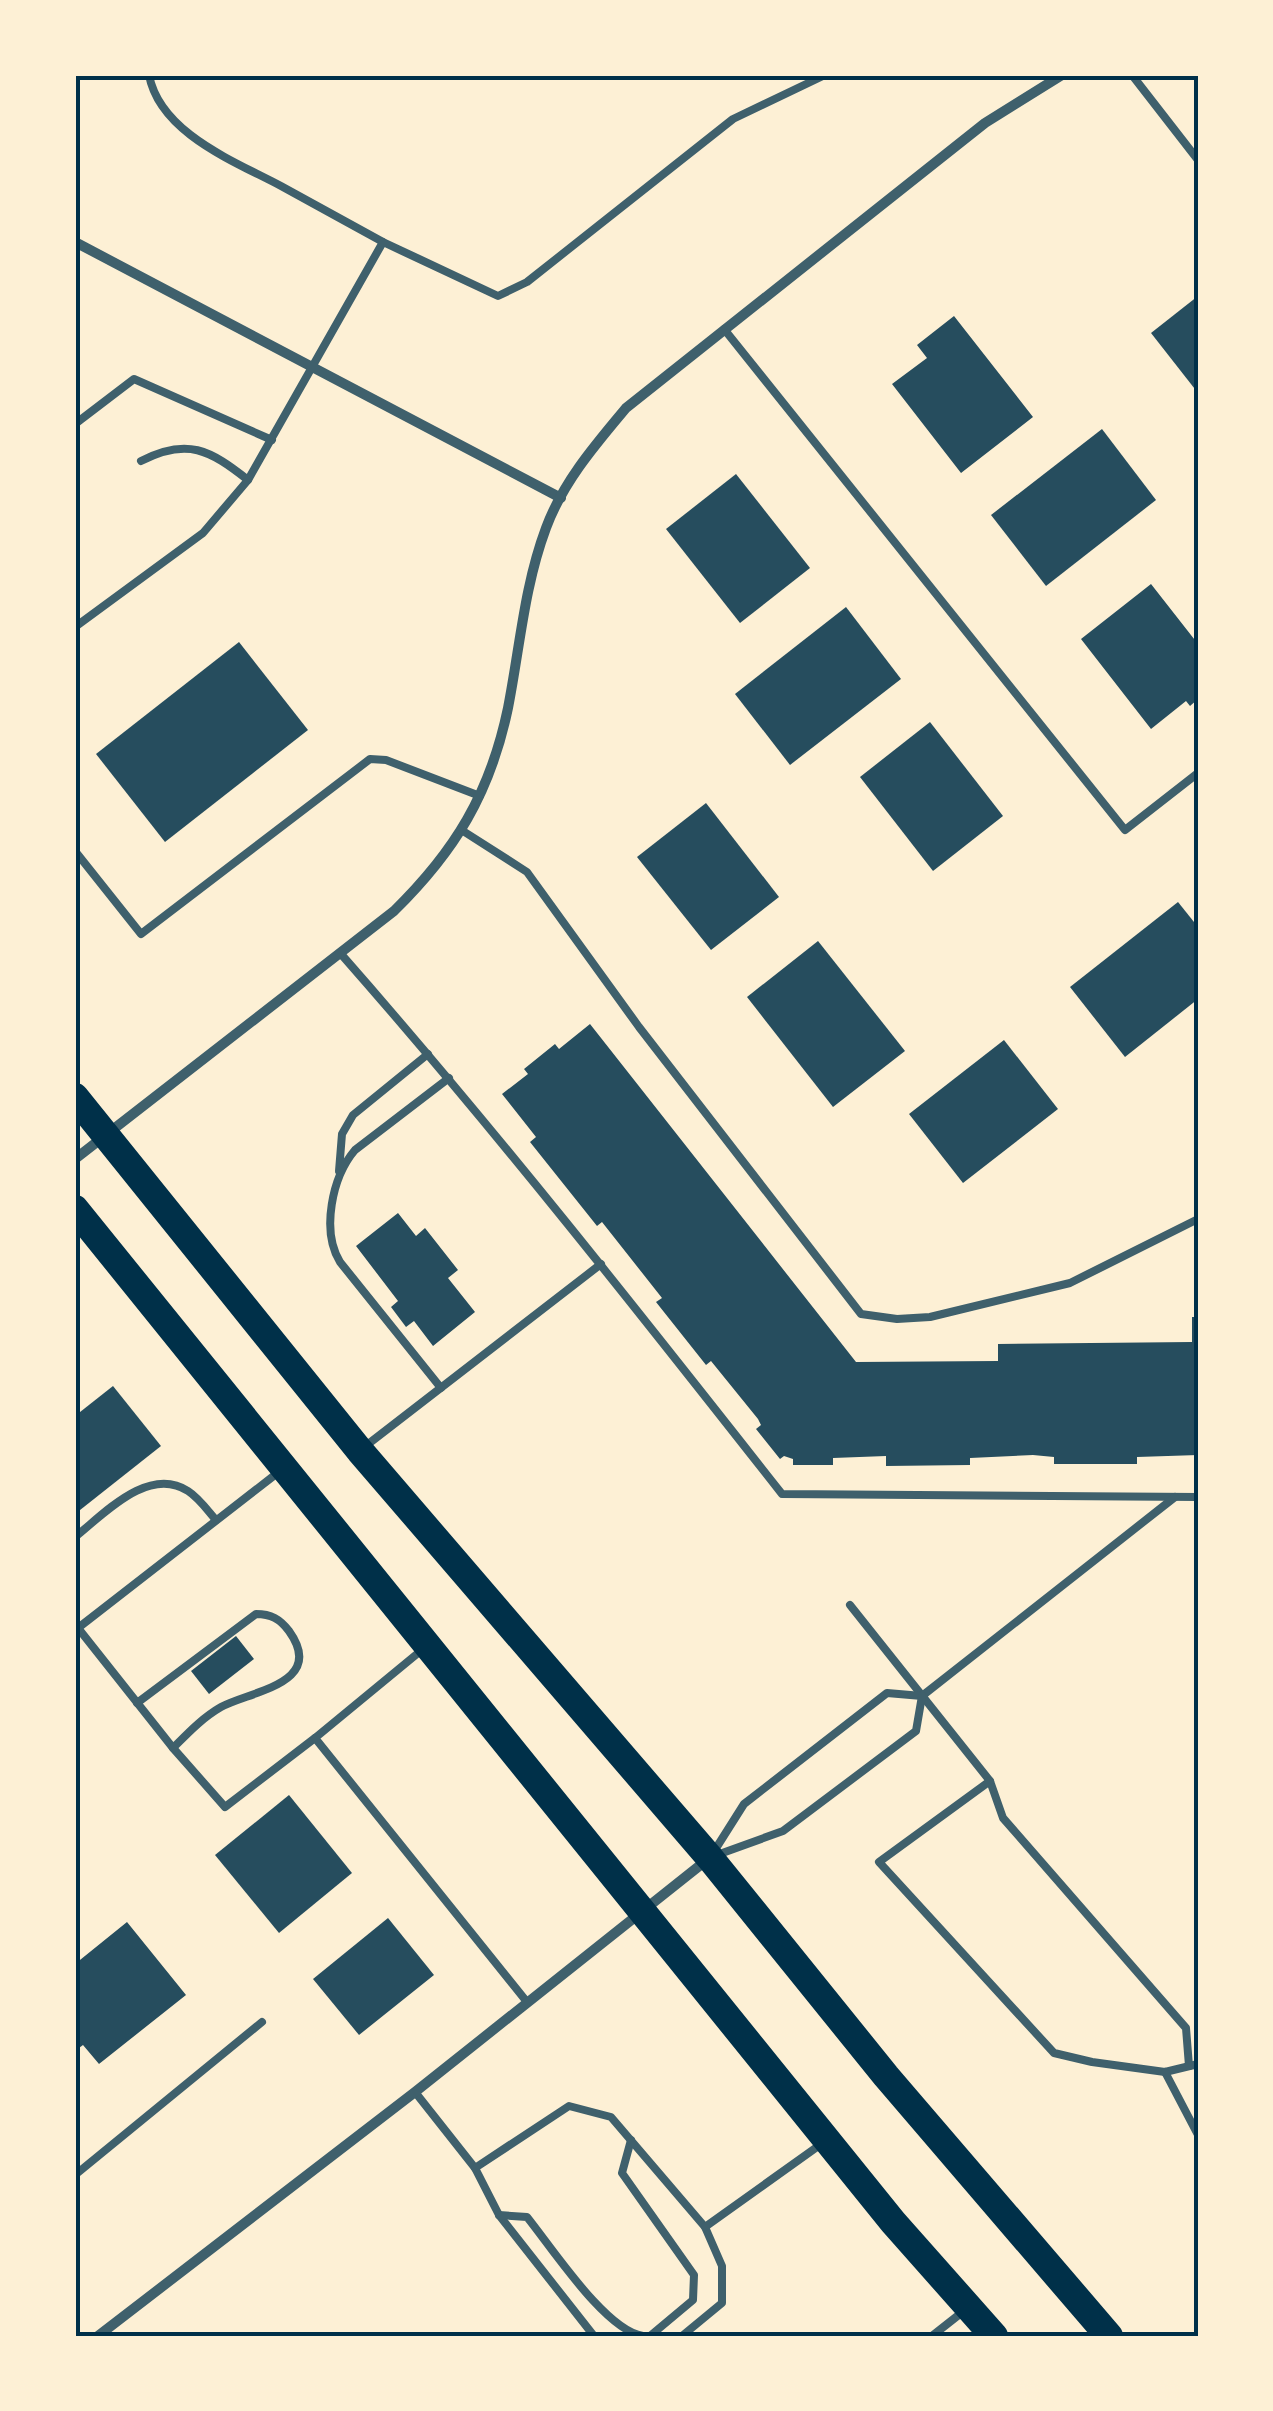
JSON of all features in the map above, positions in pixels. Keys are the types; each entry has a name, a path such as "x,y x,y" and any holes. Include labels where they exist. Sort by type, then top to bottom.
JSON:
{"highway":[{"path":"75,1097 360,1451 710,1858 886,2076 1109,2336"},
{"path":"75,1209 893,2222 994,2336"}],"street":[{"path":"75,1159 394,911 463,831 480,796 507,710 524,600 547,526 581,462 626,408 984,122 1062,75"},
{"path":"75,242 560,498"},
{"path":"98,2336 710,1858"}],"lane":[{"path":"149,75 152,92 172,117 202,143 383,242 498,296 527,282 733,119 825,75"},
{"path":"1132,75 1198,160"},
{"path":"75,627 202,533 248,480 383,242"},
{"path":"724,329 1125,830 1198,773"},
{"path":"75,424 134,379 272,440"},
{"path":"142,461 160,451 182,447 221,459 248,480"},
{"path":"75,851 141,934 370,759 386,760 480,796"},
{"path":"463,831 527,872 639,1027 861,1314 930,1317 1070,1283 1198,1220"},
{"path":"340,954 449,1078 782,1494 1198,1497"},
{"path":"428,1054 353,1115 342,1134 330,1238 332,1250 441,1388"},
{"path":"338,1174 355,1150 449,1078"},
{"path":"360,1451 601,1264"},
{"path":"283,1468 76,1626 173,1748 225,1807 426,1646"},
{"path":"75,1536 132,1492 162,1485 189,1491 216,1520"},
{"path":"710,1858 783,1831 916,1731 922,1696 1175,1497"},
{"path":"850,1605 990,1780 1003,1818 1186,2028 1194,2065 1165,2072 1054,2053 880,1862 990,1780"},
{"path":"137,1703 256,1614 268,1614 287,1628 298,1649 298,1664 292,1674 281,1684 226,1704 206,1716 173,1748"},
{"path":"710,1858 744,1804 887,1693 922,1696"},
{"path":"315,1738 527,2002"},
{"path":"75,2175 262,2022"},
{"path":"1165,2072 1198,2135"},
{"path":"415,2092 475,2168 499,2214 594,2336"},
{"path":"475,2168 569,2106 611,2116 706,2227 722,2266 722,2303 682,2336"},
{"path":"499,2214 527,2216 609,2319 630,2334 647,2336 693,2300 694,2275 622,2173 631,2139"},
{"path":"706,2227 827,2140"},
{"path":"932,2336 968,2308"}],"building":[{"path":"1198,296 1198,393 1151,333"},
{"path":"954,316 1033,417 961,473 892,384 927,358 917,345"},
{"path":"1102,429 1156,500 1046,586 991,515"},
{"path":"736,474 810,568 740,623 666,529"},
{"path":"1151,584 1198,644 1198,699 1190,706 1186,701 1151,729 1081,639"},
{"path":"846,607 901,679 790,765 735,694"},
{"path":"239,642 308,730 165,842 96,754"},
{"path":"930,722 1003,816 933,871 860,777"},
{"path":"706,803 779,897 711,950 637,857"},
{"path":"1178,902 1198,927 1198,999 1125,1057 1070,987"},
{"path":"818,941 905,1051 833,1107 747,997"},
{"path":"590,1024 856,1362 998,1361 998,1344 1192,1342 1192,1317 1198,1317 1198,1455 1137,1457 1137,1464 1054,1464 1054,1457 1033,1455 970,1458 970,1465 886,1466 886,1456 833,1458 833,1465 793,1465 793,1459 780,1459 756,1429 761,1425 758,1419 711,1361 706,1365 656,1302 662,1298 602,1222 597,1226 530,1142 536,1137 502,1094 528,1074 524,1069 555,1044 559,1049"},
{"path":"1004,1040 1058,1109 963,1183 909,1114"},
{"path":"398,1213 416,1236 425,1228 458,1270 448,1278 475,1312 433,1346 414,1321 406,1327 391,1307 398,1301 356,1246"},
{"path":"113,1386 161,1446 75,1514 75,1416"},
{"path":"236,1636 254,1659 209,1694 191,1671"},
{"path":"289,1795 352,1873 279,1933 215,1855"},
{"path":"388,1918 434,1975 359,2035 313,1979"},
{"path":"127,1922 186,1995 99,2064 83,2045 75,2051 75,1964"}]}
